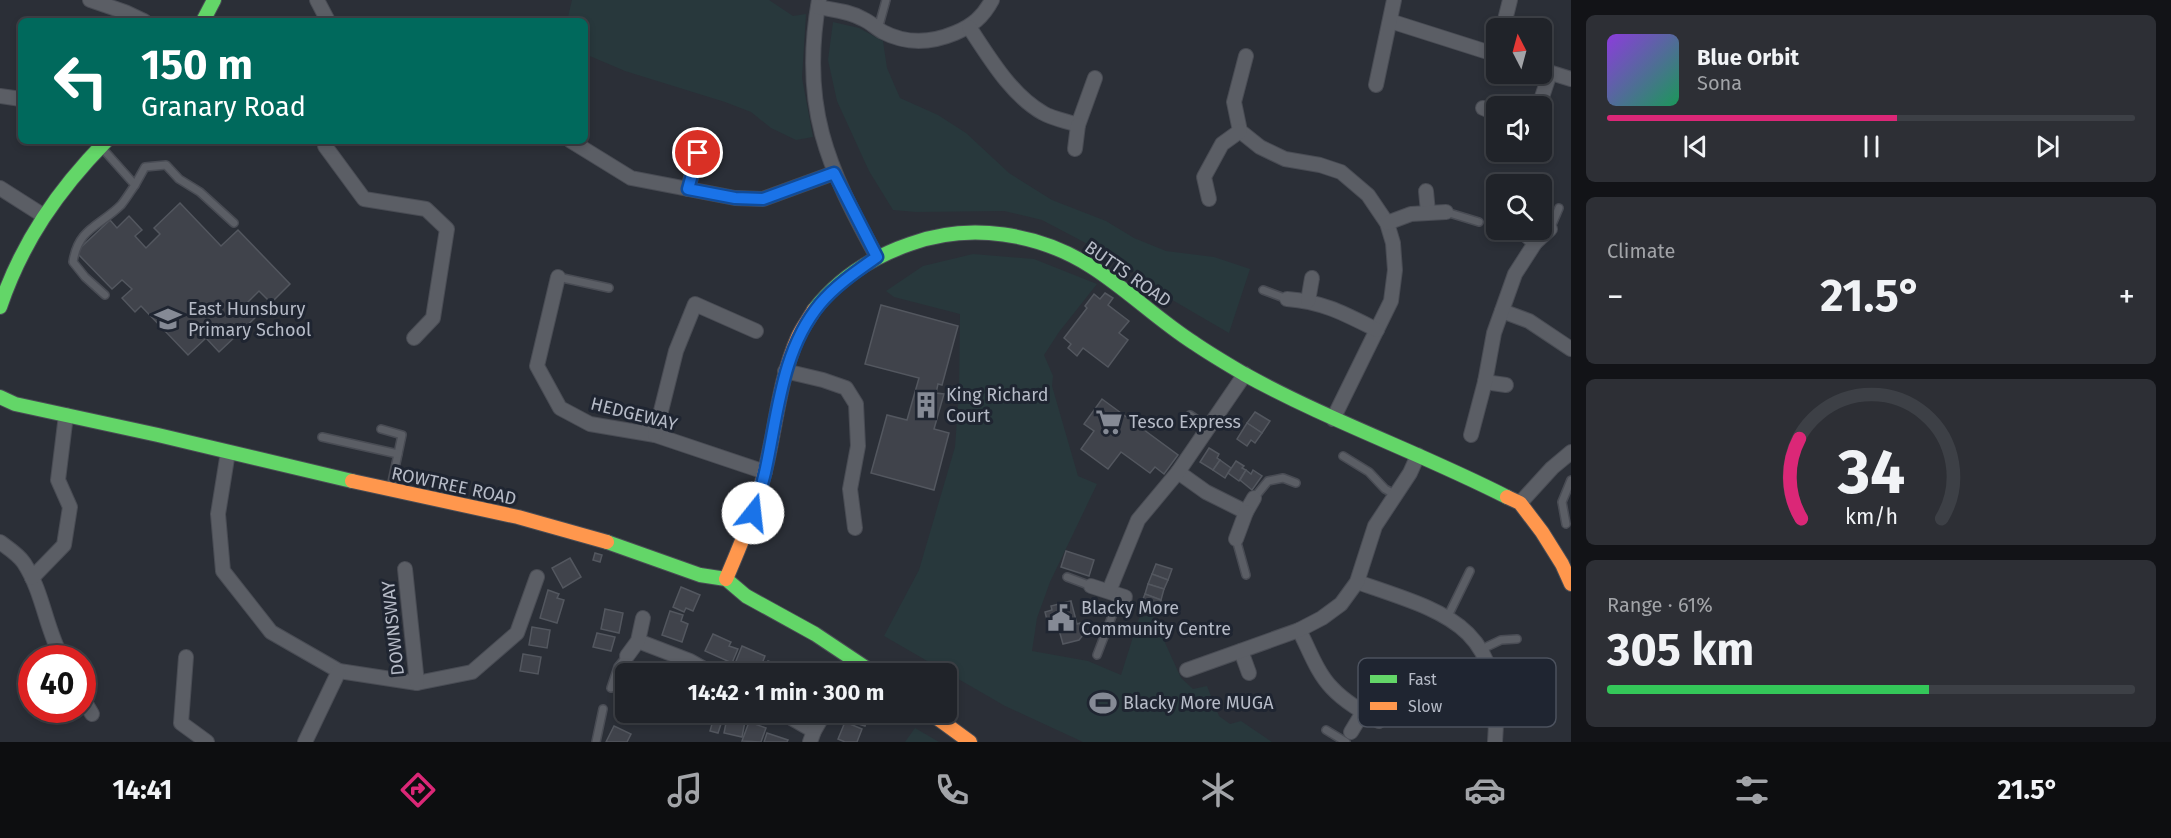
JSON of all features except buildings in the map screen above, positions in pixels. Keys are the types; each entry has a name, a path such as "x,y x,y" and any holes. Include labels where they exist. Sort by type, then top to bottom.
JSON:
{"street":[{"path":"90,0 127,6 141,18"},
{"path":"205,18 214,0"},
{"path":"317,0 326,18"},
{"path":"877,257 834,173 819,124 813,88 812,51 819,4 862,18 894,37 916,42 940,39 969,27 982,15 992,0"},
{"path":"1376,85 1394,0"},
{"path":"1506,18 1510,0"},
{"path":"1390,21 1486,49"},
{"path":"969,27 1022,97 1043,113 1078,126"},
{"path":"1246,56 1234,102 1240,131 1260,147 1285,159 1320,165 1341,172 1368,195 1387,223 1393,243 1395,270 1391,301 1333,419"},
{"path":"1552,73 1571,79"},
{"path":"1075,149 1078,126 1095,78"},
{"path":"0,96 18,99"},
{"path":"1209,199 1204,177 1222,144 1240,131"},
{"path":"688,189 702,136"},
{"path":"0,307 9,278 44,216 64,187 103,144"},
{"path":"325,144 364,199 426,208 447,229 433,318 414,338"},
{"path":"576,144 631,178 735,198 763,199 834,173"},
{"path":"0,188 44,216"},
{"path":"1426,191 1428,212"},
{"path":"1387,223 1412,214 1446,212"},
{"name":"BUTTS ROAD","path":"726,579 753,513 765,472 785,371 800,334 820,304 843,281 877,257 909,243 943,235 993,233 1013,235 1045,244 1092,267 1193,343 1245,374 1333,419 1466,476 1520,503 1542,532 1562,564 1571,584"},
{"path":"1532,240 1535,243"},
{"path":"1471,435 1485,382 1494,333 1515,274 1538,240"},
{"name":"HEDGEWAY","path":"558,277 537,366 560,408 590,424 655,435 765,472"},
{"path":"1308,301 1312,278"},
{"path":"1287,299 1329,306 1377,330"},
{"path":"655,435 676,351 695,304 756,331"},
{"path":"1502,311 1529,321 1571,349"},
{"path":"785,371 846,388 856,404 858,446 850,489 855,528"},
{"path":"1091,586 1116,594 1138,520 1178,472 1245,374"},
{"path":"1485,382 1506,385"},
{"name":"ROWTREE ROAD","path":"0,397 15,404 518,518 580,534 700,575 726,579 746,596 815,634 849,663"},
{"path":"32,578 64,545 70,507 58,480 66,415"},
{"name":"DOWNSWAY","path":"228,452 218,514 223,571 271,632 339,671 417,683 472,672 517,633 537,577"},
{"path":"1520,503 1551,468 1571,452"},
{"path":"1187,670 1299,630 1322,618 1341,604 1357,582 1375,526 1410,473 1418,455"},
{"path":"1178,472 1206,492 1246,512"},
{"path":"1236,539 1254,498"},
{"path":"0,542 24,561 55,645"},
{"name":"DOWNSWAY","path":"405,568 417,683"},
{"path":"1357,582 1433,609 1462,628 1482,650 1486,658"},
{"path":"627,656 638,641 643,618"},
{"path":"1299,630 1318,668 1332,688 1358,708"},
{"path":"638,641 695,663"},
{"path":"1241,651 1249,673"},
{"path":"186,657 181,723 207,742"},
{"path":"304,742 339,671"},
{"path":"1347,739 1358,720"},
{"path":"795,723 812,737 819,723"},
{"path":"944,723 970,742"},
{"path":"1495,742 1496,727"}],"lane":[{"path":"878,29 886,0"},
{"path":"103,144 135,185"},
{"path":"105,295 85,277 73,262 75,246 96,223 120,206 145,167 166,165 179,179 200,192 234,224"},
{"path":"1552,224 1559,208"},
{"path":"1446,212 1479,222"},
{"path":"558,277 609,288"},
{"path":"1263,290 1287,299"},
{"path":"1190,415 1209,428"},
{"path":"381,429 402,435 390,490"},
{"path":"322,437 398,454"},
{"path":"1343,456 1369,471 1385,489 1396,495"},
{"path":"1254,498 1268,481 1283,478 1296,483"},
{"path":"1566,524 1562,502 1571,480"},
{"path":"1236,539 1246,575"},
{"path":"1447,618 1470,571"},
{"path":"1067,578 1091,586"},
{"path":"1097,655 1117,603 1116,594"},
{"path":"1482,650 1496,641 1517,639"},
{"path":"611,688 618,667 627,656"},
{"path":"596,742 603,709"},
{"path":"1326,730 1347,739"}],"shaded area":[{"path":"572,0 769,0 793,16 806,14 802,78 813,137 796,140 771,128 751,112 625,71 588,55 588,18 568,18"},
{"path":"833,22 859,28 883,41 887,68 900,98 938,115 966,133 1009,173 1052,200 1106,221 1134,238 1166,251 1214,257 1250,269 1229,333 1174,301 1118,260 1042,220 1004,211 893,210 869,171 837,101 828,60"},
{"path":"973,254 1034,259 1097,284 1044,355 1053,376 1052,386 1078,476 1097,484 1050,582 1037,618 1032,651 1088,661 1121,675 1139,618 1152,614 1181,678 1193,689 1207,686 1219,716 1230,724 1241,721 1272,742 1083,742 1005,706 957,678 957,663 931,663 884,636 919,570 955,447 959,392 960,314 894,297 886,291 923,266"},
{"path":"915,728 939,742 905,742"}],"traffic: fast":[{"path":"205,18 214,0"},
{"path":"0,307 19,261 43,218 72,178 103,144"},
{"path":"814,310 845,278 882,255 910,244 933,237 956,234 1004,234 1027,239 1071,255 1092,267 1181,334 1244,374 1309,407 1507,497"},
{"path":"0,397 15,404 352,481"},
{"path":"607,542 700,575 726,579 746,596 815,634 858,663"}],"traffic: slow":[{"path":"726,579 748,526 761,485 786,370 800,334 814,310"},
{"path":"352,481 518,517 607,542"},
{"path":"1507,497 1520,503 1542,532 1562,564 1571,584"},
{"path":"944,723 970,742"}],"place":[{"name":"East Hunsbury Primary School","path":"168,319"},
{"name":"King Richard Court","path":"926,405"},
{"name":"Tesco Express","path":"1109,422"},
{"name":"Blacky More Community Centre","path":"1061,618"},
{"name":"Blacky More MUGA","path":"1103,703"}],"route":[{"path":"698,153 688,189 735,198 763,199 834,173 877,257 843,281 820,304 800,334 785,371 765,472 753,513"}]}
